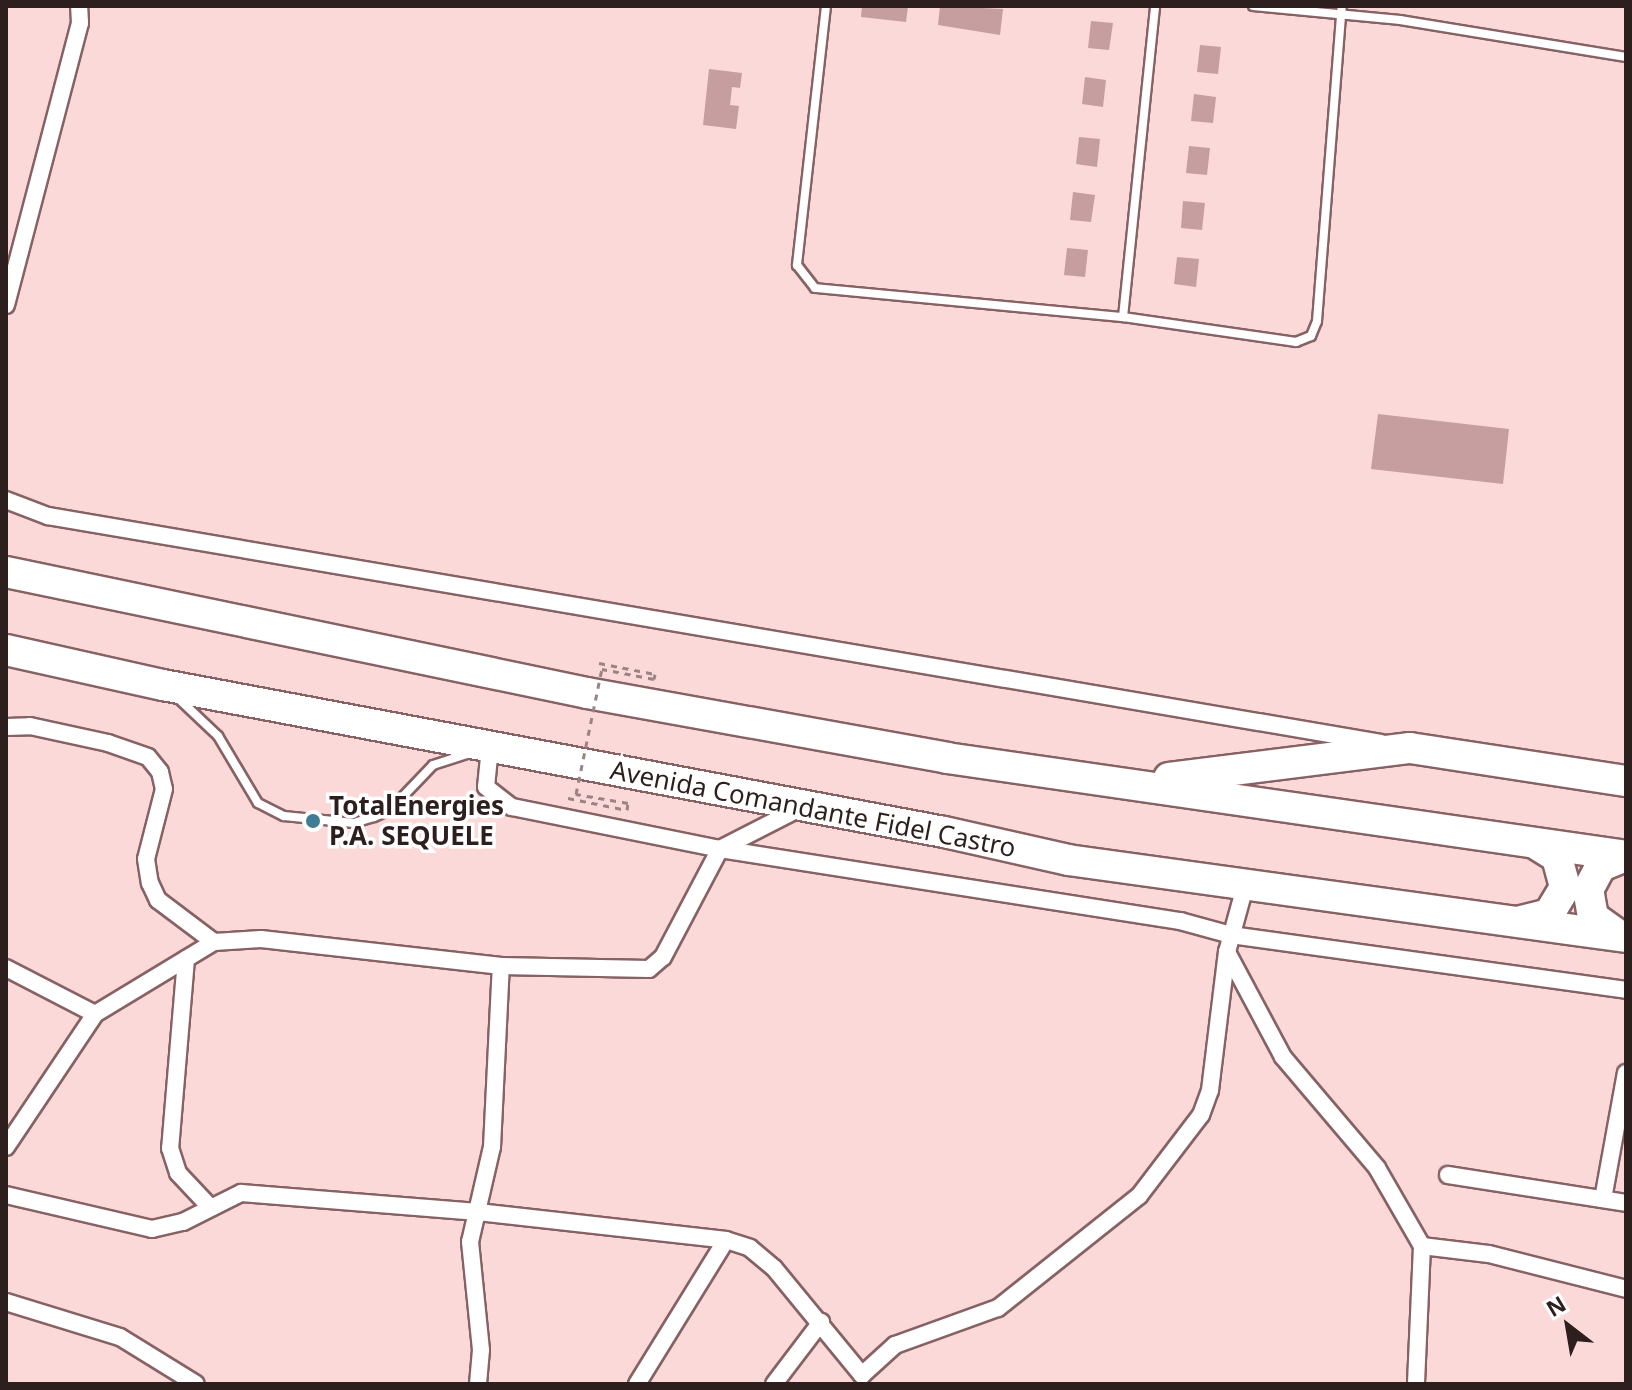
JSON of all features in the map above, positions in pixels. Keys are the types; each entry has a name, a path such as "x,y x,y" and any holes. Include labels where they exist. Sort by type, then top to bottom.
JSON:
{"highway":[{"path":"6,572 596,695 947,758 1626,856"},
{"name":"Avenida Comandante Fidel Castro","path":"6,650 163,685 805,806 1068,860 1623,936"},
{"path":"1135,783 1410,748 1626,781"},
{"path":"1517,921 1549,914 1565,887 1557,857 1529,842"},
{"path":"1623,936 1597,922 1588,897 1596,871 1626,856"}],"street":[{"path":"6,305 80,23 79,6"},
{"path":"6,500 48,516 1410,748"},
{"path":"6,727 30,726 95,740 148,757 160,772 164,789 146,859 150,883 158,900 214,942"},
{"path":"490,747 486,787 512,807 720,849 1180,921 1231,935 1626,990"},
{"path":"6,1147 95,1014 214,942 261,939 501,966 649,969 663,957 720,849 805,806"},
{"path":"6,1195 144,1229 166,1227 241,1193 478,1212 726,1240 750,1248 774,1268 862,1375 895,1345 998,1308 1139,1196 1201,1115 1210,1090 1227,952 1246,883"},
{"path":"1227,952 1283,1057 1377,1168 1422,1246 1416,1384"},
{"path":"186,959 170,1148 178,1173 210,1207"},
{"path":"478,1384 477,1299 469,1272 492,1147 501,966"},
{"path":"6,968 95,1014"},
{"path":"1603,1199 1626,1073"},
{"path":"1448,1175 1626,1203"},
{"path":"637,1384 726,1240"},
{"path":"1422,1246 1489,1254 1626,1289"},
{"path":"6,1302 120,1337 196,1384"},
{"path":"774,1384 821,1322"}],"lane":[{"path":"826,6 797,265 803,278 815,288 1123,317 1296,342 1311,336 1317,321 1342,6"},
{"path":"1123,317 1155,6"},
{"path":"1253,6 1400,20 1626,57"},
{"path":"163,685 218,736 258,803 284,816 354,823 374,817 390,810 433,765 490,747"}],"path":[{"path":"568,798 627,810 628,803 576,794 602,669 654,679 655,674 599,663"}],"building":[{"path":"862,6 908,6 906,22 861,17"},
{"path":"940,6 1003,9 1000,35 938,25"},
{"path":"1091,21 1113,23 1109,50 1088,48"},
{"path":"1200,45 1221,47 1218,74 1197,72"},
{"path":"709,69 742,73 740,88 732,87 730,105 739,106 736,129 703,125"},
{"path":"1085,77 1106,80 1103,107 1082,104"},
{"path":"1194,94 1216,97 1213,123 1191,121"},
{"path":"1079,137 1100,139 1097,167 1076,164"},
{"path":"1189,146 1210,148 1207,175 1186,173"},
{"path":"1073,192 1095,195 1091,222 1070,220"},
{"path":"1183,201 1205,203 1202,230 1181,228"},
{"path":"1067,248 1088,250 1085,277 1064,275"},
{"path":"1177,257 1199,259 1196,287 1174,284"},
{"path":"1378,414 1509,429 1503,484 1371,469"}],"place":[{"name":"TotalEnergies P.A. SEQUELE","path":"313,821"}]}
